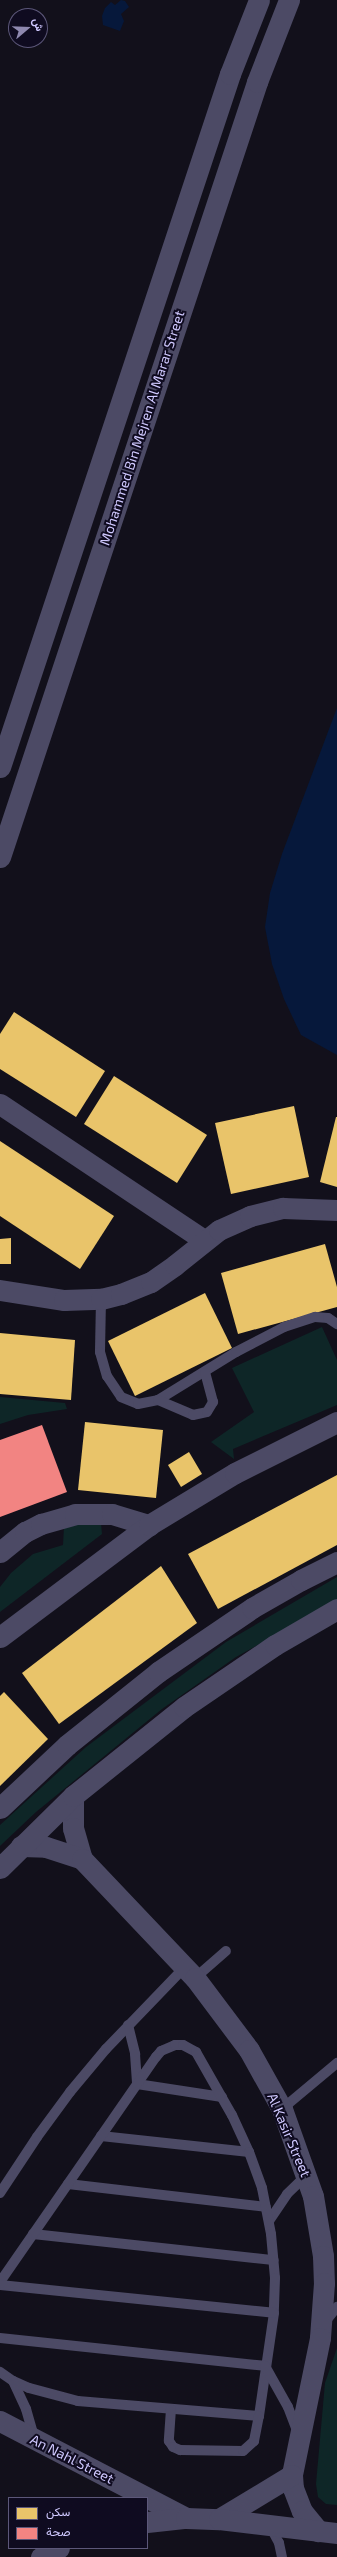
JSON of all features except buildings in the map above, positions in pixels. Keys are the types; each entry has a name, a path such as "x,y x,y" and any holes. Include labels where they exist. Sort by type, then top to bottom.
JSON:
{"street":[{"name":"Mohammed Bin Mejren Al Marar Street","path":"0,767 230,74 259,0"},
{"name":"Mohammed Bin Mejren Al Marar Street","path":"0,857 256,82 289,0"},
{"path":"159,289 185,297"},
{"path":"0,1104 204,1240"},
{"path":"0,1290 64,1300 101,1299 121,1294 155,1279 176,1265 204,1240 234,1222 266,1211 307,1208 337,1210"},
{"path":"0,1637 149,1525 235,1473 337,1422"},
{"path":"0,1552 16,1538 41,1524 75,1514 112,1514 149,1525"},
{"path":"0,1808 67,1745 158,1672 252,1608 337,1562"},
{"path":"0,1868 73,1796 184,1707 275,1645 337,1609"},
{"name":"Al Kasir Street","path":"73,1796 73,1828 82,1859 189,1973 249,2050 282,2109 307,2175 320,2228 328,2281 315,2366 292,2475 297,2500 302,2511 328,2532"},
{"name":"Al Kasir Street","path":"21,1846 46,1847 82,1859"},
{"name":"An Nahl Street","path":"0,2421 146,2497"},
{"path":"220,2519 292,2475"},
{"name":"An Nahl Street","path":"148,2498 186,2518"},
{"path":"148,2522 186,2518 220,2519 328,2532"},
{"path":"41,2557 57,2549"}],"lane":[{"path":"101,1299 100,1352 113,1387 121,1397 129,1402 138,1404 158,1400 205,1373 259,1338 309,1318 322,1317 337,1324"},
{"path":"158,1400 193,1415 207,1412 213,1402 205,1373"},
{"path":"0,2193 37,2137 70,2092 128,2025 189,1973 226,1951"},
{"path":"128,2025 136,2054 137,2084"},
{"path":"171,2409 169,2441 173,2448 180,2450 243,2451 254,2441 274,2313 274,2260 269,2221 249,2152 201,2058 190,2048 183,2045 175,2045 161,2051 0,2283 274,2313"},
{"path":"282,2109 337,2063"},
{"path":"137,2084 222,2097"},
{"path":"101,2136 249,2152"},
{"path":"269,2221 287,2194 307,2175"},
{"path":"68,2184 266,2207"},
{"path":"33,2234 274,2260"},
{"path":"321,2326 337,2307"},
{"path":"0,2338 266,2366"},
{"path":"266,2366 288,2407 299,2440"},
{"path":"0,2372 13,2381 62,2398 259,2416"},
{"path":"13,2381 26,2410 34,2439"},
{"path":"270,2525 279,2543 282,2557"}],"green space":[{"path":"322,1327 337,1360 337,1405 233,1449 234,1459 211,1442 254,1412 232,1368"},
{"path":"0,1397 65,1403 67,1409 28,1415 0,1424"},
{"path":"101,1523 102,1534 0,1612 0,1587 11,1573 33,1554 63,1545 64,1526"},
{"path":"337,1577 337,1601 236,1657 162,1709 36,1812 0,1846 0,1825 86,1747 226,1642"},
{"path":"337,2348 337,2505 326,2504 318,2497 316,2484 325,2383"}],"water":[{"path":"121,0 125,1 129,7 121,14 124,21 120,31 103,25 102,16 105,8 111,2 115,5"},
{"path":"337,708 337,1055 301,1035 284,999 272,964 265,927 270,893 282,854"}]}
